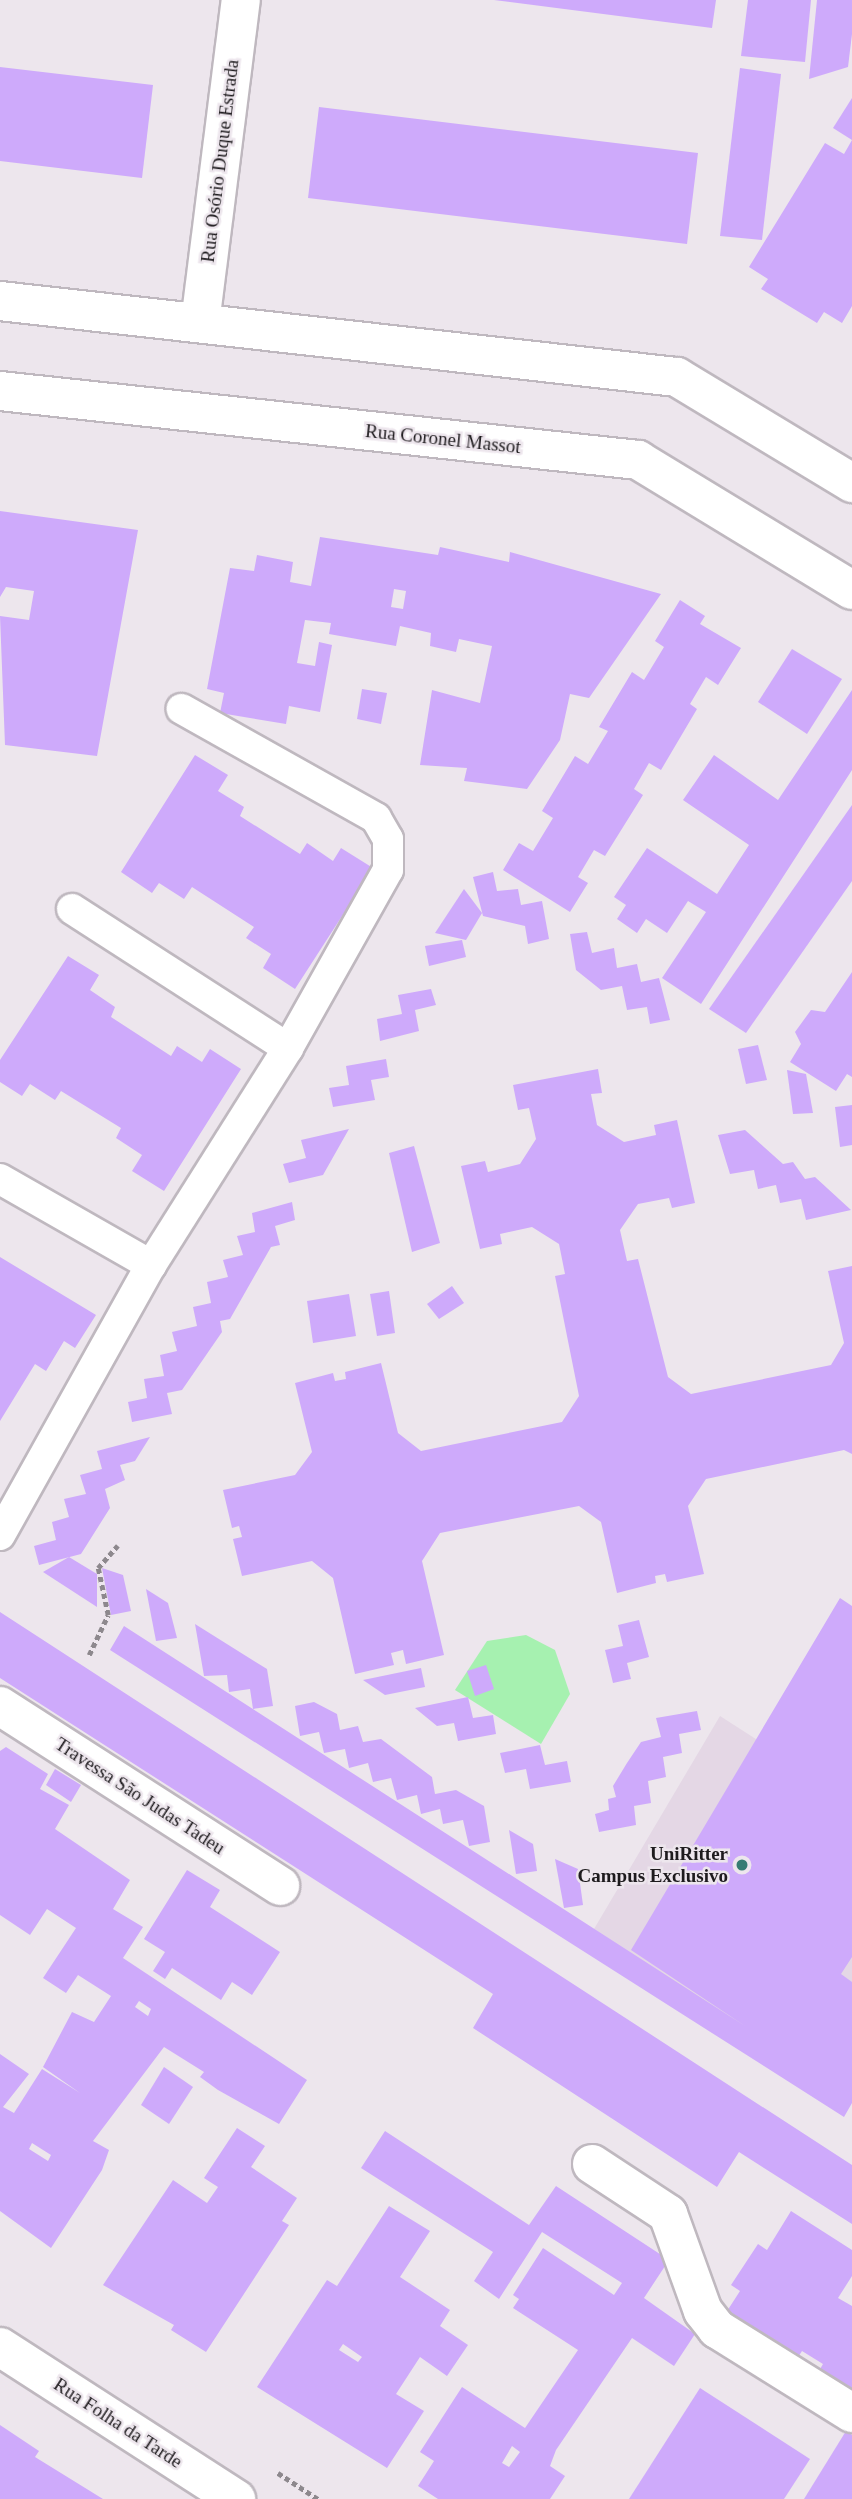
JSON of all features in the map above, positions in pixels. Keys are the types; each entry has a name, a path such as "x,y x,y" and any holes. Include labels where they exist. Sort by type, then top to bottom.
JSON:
{"street":[{"name":"Rua Osório Duque Estrada","path":"200,323 241,0"},
{"path":"0,301 677,377 852,483"},
{"name":"Rua Coronel Massot","path":"0,391 638,460 852,590"},
{"name":"Travessa São Judas Tadeu","path":"0,1706 280,1886"},
{"path":"592,2164 668,2214 703,2311 717,2329 852,2413"},
{"name":"Rua Folha da Tarde","path":"0,2347 236,2499"}],"lane":[{"path":"0,1535 151,1265 288,1048 388,870 388,839 376,818 182,709"},
{"path":"72,909 288,1048"},
{"path":"0,1179 151,1265"}],"path":[{"path":"89,1655 108,1615 98,1568 118,1545"}],"shaded area":[{"name":"UniRitter Campus Exclusivo","path":"720,1716 852,1801 852,2102 594,1929"}],"green space":[{"path":"526,1635 555,1650 570,1694 541,1744 455,1690 487,1641"}],"building":[{"path":"494,0 716,0 712,28"},
{"path":"748,0 811,0 805,62 741,56"},
{"path":"817,0 852,0 852,34 848,67 809,79"},
{"path":"0,67 153,85 142,178 0,161"},
{"path":"740,68 781,74 762,240 720,236"},
{"path":"852,98 852,140 833,128"},
{"path":"319,107 698,153 687,244 308,198"},
{"path":"852,140 852,306 842,323 824,312 817,323 761,289 768,279 749,267 825,143 844,154"},
{"path":"0,511 138,530 97,756 5,745 0,616 29,620 34,591 6,587 0,597"},
{"path":"320,537 438,555 440,547 509,562 510,552 661,594 589,698 570,694 560,740 527,789 464,781 467,768 420,765 432,690 480,703 492,646 459,639 456,652 430,646 431,633 400,626 396,646 329,634 331,623 305,620 297,663 315,666 319,642 332,645 320,712 289,706 286,724 220,713 224,693 207,689 230,568 254,571 257,555 293,562 290,582 311,586","holes":["394,589 406,591 403,609 391,607"]},
{"path":"680,600 705,616 700,624 741,648 718,685 706,677 690,704 697,709 661,770 649,763 634,789 643,795 605,856 594,850 578,877 588,883 570,912 503,870 519,843 533,851 553,818 542,811 575,756 588,764 608,731 599,727 632,672 644,680 664,647 655,641"},
{"path":"792,649 842,679 807,734 758,702"},
{"path":"362,689 387,693 381,724 357,719"},
{"path":"852,690 852,770 701,1004 662,978 706,912 688,901 667,933 646,919 637,933 617,919 626,905 614,897 647,848 717,894 749,845 683,800 714,755 778,800"},
{"path":"195,755 228,775 218,791 244,807 240,816 300,854 307,843 333,861 341,848 373,868 295,989 263,968 271,954 246,938 254,927 192,887 184,899 159,883 152,893 121,872"},
{"path":"852,805 852,881 746,1033 709,1009"},
{"path":"493,872 497,891 518,889 521,905 542,901 549,939 528,944 525,926 483,916 473,877"},
{"path":"464,889 482,913 466,940 435,933"},
{"path":"587,932 592,953 614,948 617,968 637,964 641,982 659,978 670,1020 650,1024 647,1007 627,1010 622,986 601,990 576,970 570,934"},
{"path":"462,940 466,957 429,966 425,946"},
{"path":"68,956 99,975 90,990 115,1007 111,1017 171,1056 177,1046 202,1062 210,1049 241,1069 164,1191 132,1171 142,1155 116,1138 121,1128 61,1091 55,1100 30,1084 22,1096 0,1082 0,1060"},
{"path":"852,972 852,1077 847,1074 836,1091 790,1062 801,1044 795,1032 811,1010 825,1012"},
{"path":"431,989 436,1005 415,1010 419,1031 380,1041 377,1019 402,1014 398,995"},
{"path":"758,1045 767,1080 746,1084 738,1049"},
{"path":"386,1059 389,1077 371,1080 375,1100 333,1107 329,1088 349,1085 346,1066"},
{"path":"598,1069 602,1093 591,1094 597,1125 624,1142 656,1135 654,1125 677,1120 695,1203 672,1208 669,1198 638,1204 620,1230 627,1261 638,1259 668,1377 691,1394 831,1365 844,1343 828,1271 852,1266 852,1454 844,1450 706,1479 688,1506 704,1574 667,1582 665,1574 655,1576 656,1583 617,1593 601,1522 579,1506 440,1533 422,1561 444,1655 406,1664 403,1650 391,1653 394,1665 355,1674 333,1578 312,1561 242,1576 233,1539 242,1537 239,1526 232,1528 223,1490 295,1475 312,1452 295,1383 333,1373 335,1381 346,1379 345,1372 381,1363 398,1433 421,1451 562,1422 579,1396 555,1276 565,1274 559,1244 532,1227 500,1234 502,1244 480,1249 461,1166 485,1161 488,1172 520,1164 536,1139 529,1108 518,1110 513,1085"},
{"path":"787,1070 806,1074 813,1113 793,1114"},
{"path":"852,1105 852,1145 840,1147 835,1107"},
{"path":"349,1129 323,1175 289,1183 283,1164 306,1158 301,1140"},
{"path":"745,1130 783,1164 793,1162 805,1179 815,1177 851,1210 806,1220 801,1199 780,1203 776,1185 758,1189 754,1170 730,1174 718,1135"},
{"path":"414,1146 440,1243 412,1252 389,1153"},
{"path":"292,1202 295,1220 275,1226 280,1245 271,1247 230,1319 220,1321 222,1332 182,1390 167,1393 172,1414 132,1422 128,1402 147,1398 144,1379 164,1376 160,1355 177,1351 172,1332 197,1326 193,1307 211,1303 207,1282 228,1277 223,1260 243,1255 237,1236 255,1232 252,1213"},
{"path":"0,1257 96,1315 75,1348 64,1341 46,1371 35,1364 0,1421"},
{"path":"452,1286 464,1303 439,1319 427,1304"},
{"path":"389,1291 395,1333 377,1336 370,1294"},
{"path":"349,1294 356,1336 313,1343 307,1301"},
{"path":"150,1437 135,1461 120,1465 125,1480 105,1489 110,1508 81,1554 39,1565 34,1546 56,1540 52,1522 69,1517 64,1499 86,1494 80,1475 102,1469 97,1451"},
{"path":"69,1557 97,1574 97,1607 43,1572"},
{"path":"102,1568 123,1575 131,1611 111,1615"},
{"path":"146,1589 168,1603 177,1638 156,1641"},
{"path":"840,1598 852,1606 852,1957 841,1974 852,1982 852,2103 844,2117 110,1650 124,1626 745,2026 631,1950"},
{"path":"0,1612 852,2165 852,2224 739,2152 717,2187 473,2028 493,1994 0,1678"},
{"path":"639,1620 649,1657 627,1663 631,1679 613,1683 605,1650 623,1646 618,1625"},
{"path":"195,1624 267,1669 273,1706 253,1709 250,1689 229,1692 227,1675 204,1676"},
{"path":"486,1665 494,1689 475,1696 467,1671"},
{"path":"421,1668 425,1687 385,1695 363,1680"},
{"path":"468,1697 473,1718 493,1715 496,1734 458,1741 454,1723 437,1726 415,1708"},
{"path":"314,1702 337,1714 340,1730 358,1726 363,1742 381,1739 432,1777 435,1794 456,1790 484,1806 490,1842 469,1846 463,1820 443,1824 440,1809 421,1814 417,1795 397,1800 391,1778 373,1782 368,1763 349,1768 345,1749 324,1753 319,1732 300,1736 295,1706"},
{"path":"697,1711 701,1730 679,1734 682,1753 663,1757 666,1777 648,1781 651,1803 634,1806 636,1825 599,1832 595,1814 609,1810 608,1799 616,1797 613,1786 627,1763 641,1742 661,1737 656,1718"},
{"path":"540,1745 545,1765 567,1761 571,1782 530,1789 526,1769 505,1773 500,1753"},
{"path":"6,1747 48,1774 40,1789 69,1805 55,1829 130,1880 113,1909 143,1927 123,1958 307,2080 279,2124 218,2090 200,2077 204,2072 164,2047 93,2141 109,2150 102,2170 51,2248 0,2211 0,2054 29,2074 3,2107 14,2113 42,2069 80,2093 43,2067 72,2012 94,2022 111,1996 78,1975 66,1993 43,1978 76,1928 47,1909 30,1935 0,1915 0,1751","holes":["139,2001 151,2009 148,2016 135,2007","32,2143 51,2155 48,2161 29,2149"]},
{"path":"55,1769 81,1785 71,1802 46,1785"},
{"path":"509,1830 533,1844 537,1871 516,1874"},
{"path":"555,1859 578,1869 583,1905 564,1908"},
{"path":"187,1870 220,1890 210,1907 280,1952 252,1995 232,1982 221,2000 172,1968 165,1979 153,1971 165,1952 144,1939"},
{"path":"164,2067 193,2087 169,2124 141,2105"},
{"path":"237,2128 265,2146 251,2167 297,2198 282,2221 289,2225 206,2352 171,2330 174,2325 103,2285 173,2180 207,2203 218,2187 204,2178"},
{"path":"385,2131 529,2225 556,2186 669,2260 644,2298 695,2334 674,2366 632,2338 556,2450 550,2466 565,2476 550,2499 438,2499 418,2486 434,2461 420,2452 462,2387 525,2428 578,2350 513,2308 519,2299 513,2295 543,2248 614,2295 622,2283 542,2232 499,2299 474,2281 493,2252 361,2168","holes":["512,2446 520,2452 509,2467 502,2463"]},
{"path":"389,2206 430,2231 400,2277 450,2310 440,2326 468,2345 447,2376 420,2357 396,2394 424,2411 387,2468 257,2387 327,2280 337,2286","holes":["343,2344 362,2357 358,2362 339,2350"]},
{"path":"791,2211 852,2250 852,2276 838,2298 852,2306 852,2407 813,2381 823,2364 802,2351 791,2368 720,2322 740,2291 731,2285 758,2244 767,2250"},
{"path":"700,2388 810,2459 784,2499 629,2499"},
{"path":"0,2425 39,2451 35,2457 103,2499 0,2499"},
{"path":"846,2431 852,2435 852,2499 804,2499"}],"place":[{"name":"UniRitter Campus Exclusivo","path":"742,1865"}]}
